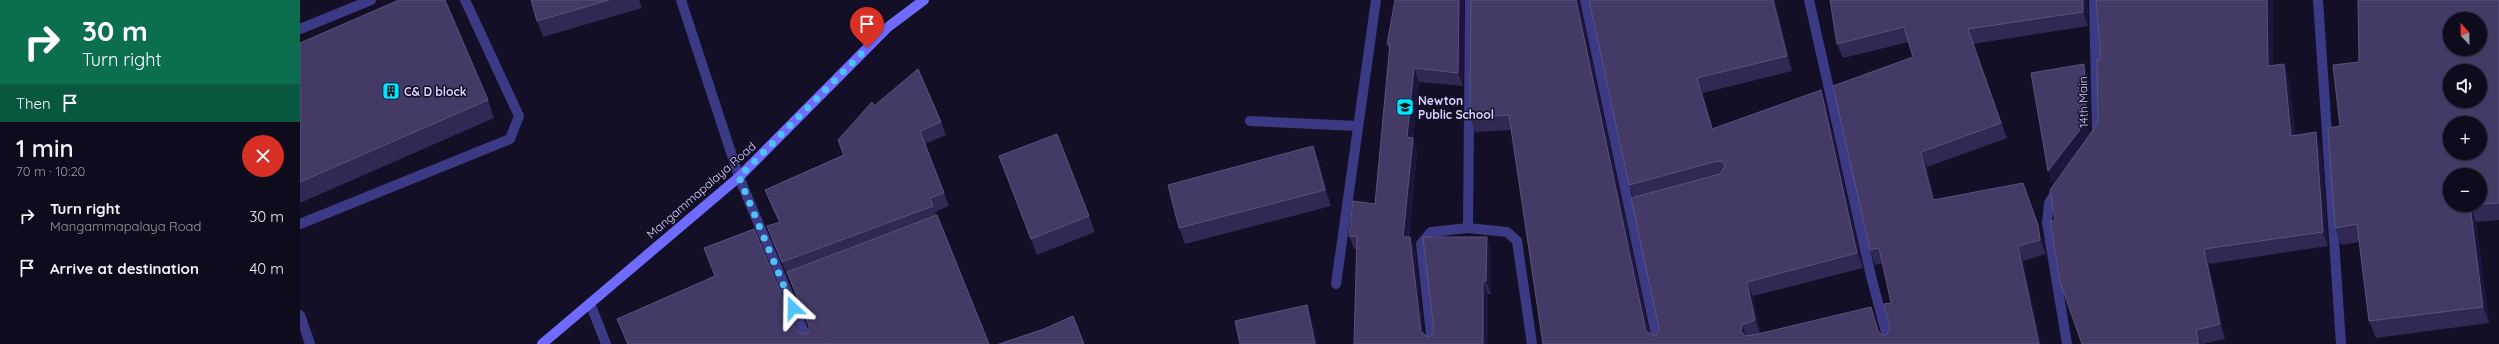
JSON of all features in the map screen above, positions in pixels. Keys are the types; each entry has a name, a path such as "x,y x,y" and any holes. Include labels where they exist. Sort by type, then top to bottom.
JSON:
{"main road":[{"name":"Mangammapalaya Road","path":"542,344 739,177 888,27 924,0"}],"street":[{"path":"300,29 371,0"},
{"path":"300,224 510,139 519,116 465,0"},
{"path":"681,0 739,177 787,283 808,344"},
{"path":"1336,284 1376,0"},
{"path":"1468,228 1470,0"},
{"path":"1585,0 1633,207 1658,344"},
{"path":"1809,0 1870,268 1890,344"},
{"name":"14th Main","path":"2092,143 2097,137 2094,0"},
{"path":"2318,0 2341,344"},
{"path":"1250,121 1358,126"},
{"path":"2065,178 2049,204 2047,223 2067,344"},
{"path":"1432,344 1421,244 1431,232 1468,228 1507,232 1517,241 1532,344"},
{"path":"590,303 606,344"},
{"path":"300,315 310,344"}],"building":[{"name":"C& D block","path":"399,0 445,0 488,100 300,182 300,43"},
{"path":"531,0 609,0 537,21"},
{"path":"1395,0 1459,0 1458,73 1414,68 1407,137 1413,138 1403,237 1410,237 1421,332 1428,337 1431,336 1434,331 1423,237 1487,237 1486,281 1483,281 1483,344 1354,344 1357,237 1349,236 1353,201 1375,204 1390,44 1387,44"},
{"path":"1471,0 1576,0 1646,331 1654,336 1657,334 1659,328 1631,198 1720,174 1725,166 1723,162 1717,161 1629,185 1589,0 1773,0 1787,56 1697,78 1712,129 1821,90 1857,253 1747,282 1755,320 1742,325 1741,331 1745,336 1871,307 1878,331 1882,335 1886,335 1890,328 1884,304 1891,303 1879,248 1870,250 1833,86 1913,57 1904,27 1837,44 1830,0 2083,0 2083,12 1968,29 2001,123 1921,152 1933,200 2023,183 2038,225 2040,240 2018,246 2039,344 1543,344 1509,115 1470,118"},
{"path":"2096,0 2267,0 2268,66 2284,64 2291,136 2316,132 2323,232 2204,249 2220,324 2196,330 2199,344 2082,344 2060,282 2050,221 2055,220 2050,190 2098,123 2097,60 2101,59"},
{"path":"2358,0 2499,0 2499,203 2487,204 2487,168 2443,168 2443,212 2471,212 2483,307 2369,321 2357,224 2335,228 2328,128 2340,126 2333,65 2359,62"},
{"path":"2084,64 2086,122 2048,171 2031,73"},
{"path":"918,69 941,122 920,131 944,193 930,198 933,206 782,262 767,226 780,222 765,190 844,155 838,140 872,102 874,106"},
{"path":"1057,134 1089,216 1031,239 999,156"},
{"path":"1313,146 1325,190 1179,228 1168,185"},
{"path":"937,215 989,344 628,344 617,319 715,276 704,248 754,229 797,331 805,334 809,332 809,326 787,272"},
{"path":"1307,305 1315,344 1240,344 1235,321"},
{"path":"1073,316 1084,344 999,344 1044,329"}],"place":[{"name":"C& D block","path":"391,91"},
{"name":"Newton Public School","path":"1405,107"}],"route":[{"path":"793,308 739,177 867,48"}]}
